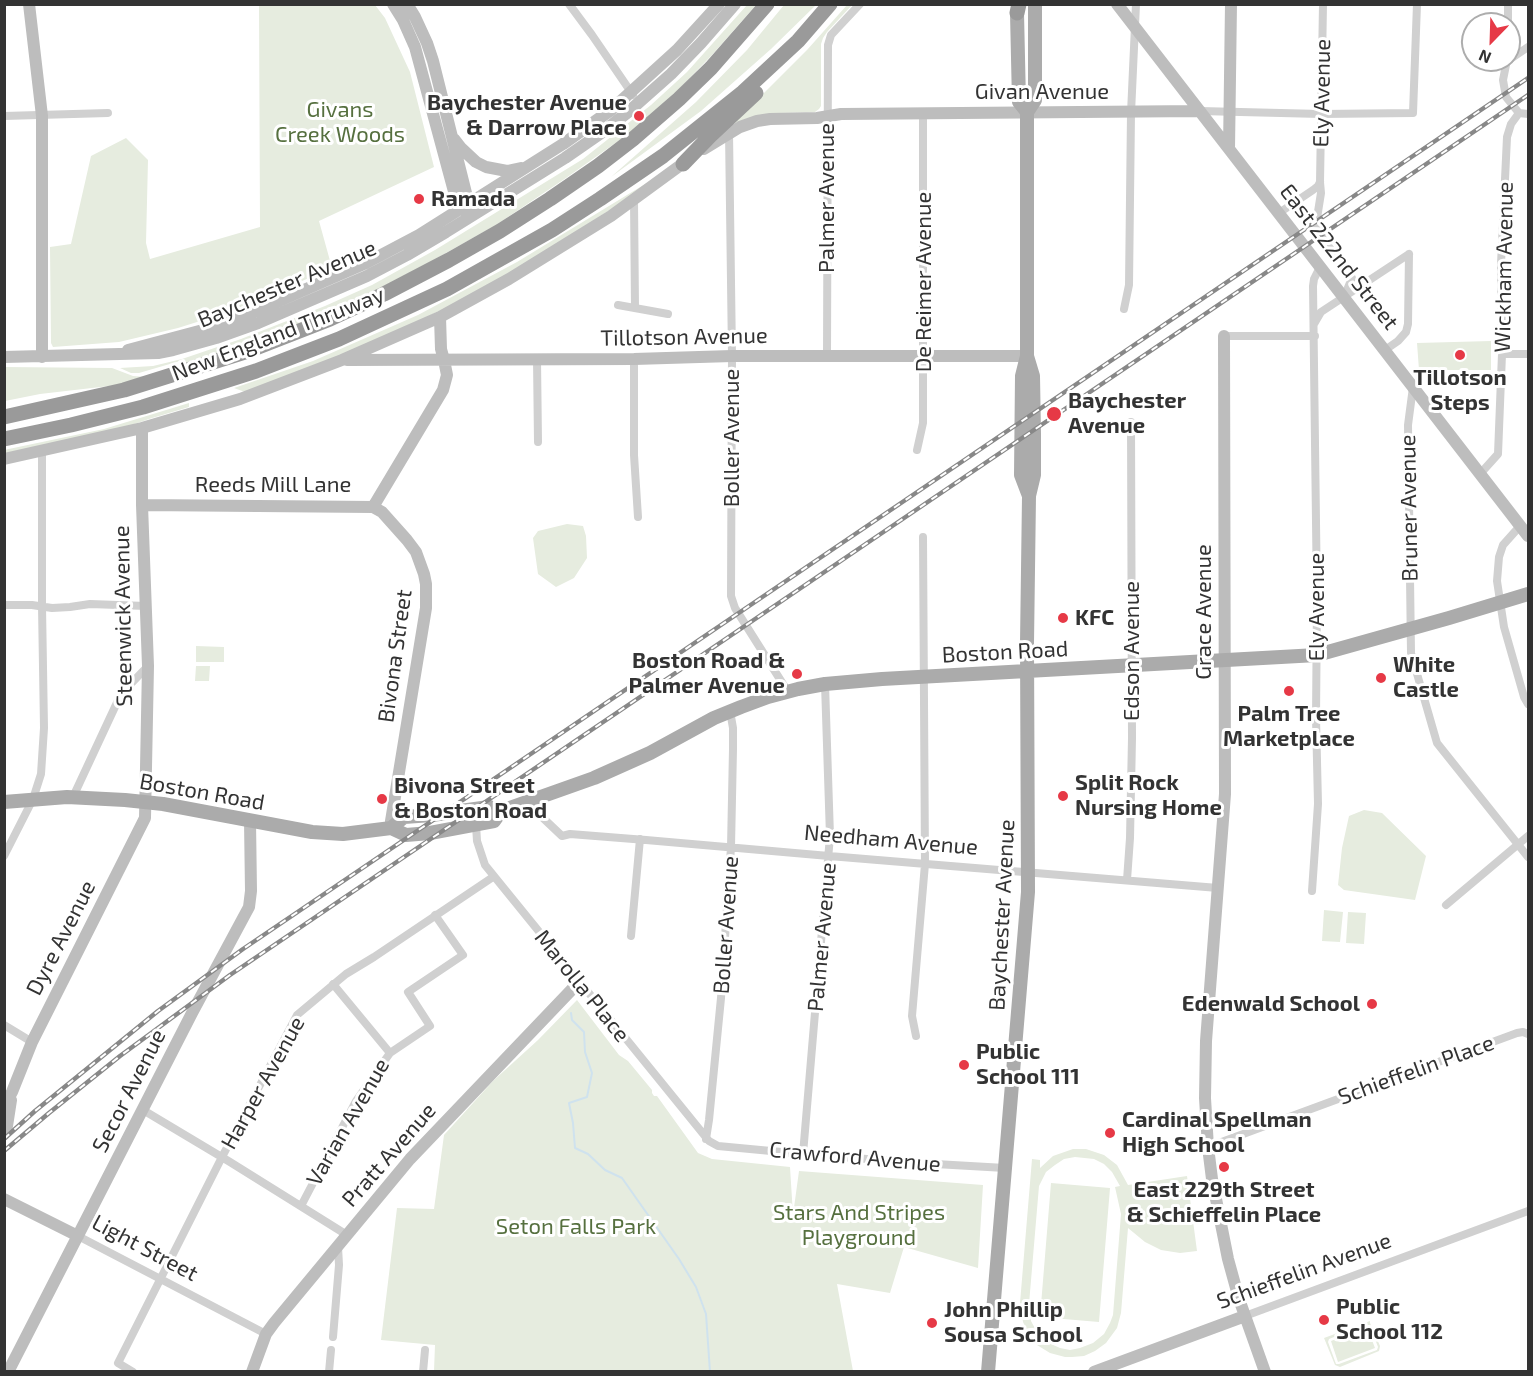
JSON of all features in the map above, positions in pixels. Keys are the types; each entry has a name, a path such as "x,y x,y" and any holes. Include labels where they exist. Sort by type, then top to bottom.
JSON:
{"highway":[{"name":"New England Thruway","path":"4,417 124,390 238,354 330,319 432,269 533,210 628,144 711,68 767,4"},
{"name":"New England Thruway","path":"4,440 143,407 256,371 367,327 456,284 576,215 663,156 743,92 798,41 829,6"},
{"path":"683,164 809,39 829,6"}],"main road":[{"name":"Baychester Avenue","path":"990,1369 1029,872 1027,671 1029,496 1034,475 1034,423 1033,376 1027,356 1027,112 1035,100 1035,4"},
{"name":"Baychester Avenue","path":"1017,7 1018,102 1027,112"},
{"name":"Boston Road","path":"4,802 73,797 163,804 329,834 391,828 404,817 489,807 501,811 536,800 583,783 650,753 730,711 788,692 825,684 1317,655 1528,594"},
{"name":"Boston Road","path":"391,828 405,835 430,833 494,821 501,811"}],"street":[{"path":"4,357 42,357 42,116 29,4"},
{"path":"393,4 406,27 421,45 452,136 467,209"},
{"path":"407,4 415,17 456,199 467,209"},
{"path":"569,4 635,98"},
{"name":"Baychester Avenue","path":"42,357 158,353 173,350 231,334 381,269 421,247 467,209 527,167 635,98 719,4"},
{"name":"Baychester Avenue","path":"467,209 577,150 635,98 691,54 735,4"},
{"name":"Palmer Avenue","path":"827,356 828,40 860,4"},
{"name":"East 222nd Street","path":"1117,4 1528,536"},
{"path":"1124,309 1129,285 1131,112 1136,4"},
{"path":"1229,149 1231,4"},
{"name":"Ely Avenue","path":"1323,4 1321,193 1317,226 1323,239 1352,278 1344,297"},
{"name":"Givan Avenue","path":"683,164 729,132 757,121 841,114 1200,111 1321,114 1413,113 1417,4"},
{"path":"1504,72 1503,80 1506,97 1519,113 1528,114"},
{"path":"4,116 108,113"},
{"name":"Wickham Avenue","path":"1480,474 1498,454 1502,354 1501,264 1507,137 1511,124 1519,113"},
{"name":"De Reimer Avenue","path":"917,450 924,423 923,114"},
{"name":"Boller Avenue","path":"729,132 732,356 731,596 735,608 788,692"},
{"path":"452,136 476,162 486,167 507,171 527,167"},
{"name":"New England Thruway","path":"4,459 142,428 240,399 342,360 440,317 509,279 563,247 683,164"},
{"path":"1279,213 1313,190 1320,182"},
{"path":"634,200 635,308"},
{"path":"1314,324 1321,312 1409,254 1408,324 1406,332 1385,350"},
{"name":"Ely Avenue","path":"1312,891 1317,804 1314,279 1320,267"},
{"path":"618,305 668,314"},
{"name":"Reeds Mill Lane","path":"142,506 373,507 439,399 446,383 447,375 441,349 440,317"},
{"path":"1224,336 1315,336"},
{"name":"Grace Avenue","path":"1218,888 1225,794 1224,336"},
{"path":"1502,354 1528,354"},
{"name":"Tillotson Avenue","path":"342,360 1027,356"},
{"path":"537,359 538,442"},
{"path":"634,359 634,455 638,517"},
{"name":"Bruner Avenue","path":"1413,387 1408,425 1411,653 1437,743 1528,856"},
{"name":"Edson Avenue","path":"1127,880 1130,838 1132,665 1131,422"},
{"name":"Steenwick Avenue","path":"142,428 142,506 148,666 145,803"},
{"path":"4,856 33,799 41,774 44,728 42,452"},
{"name":"Bivona Street","path":"373,507 382,512 413,548 420,562 426,584 426,608 391,828"},
{"path":"1520,526 1503,545 1499,557 1497,581 1504,627 1528,704"},
{"path":"916,1036 912,1016 925,864 923,537"},
{"path":"4,605 52,608 70,608 90,604 146,606"},
{"path":"73,797 118,700 148,666"},
{"name":"Palmer Avenue","path":"803,1154 830,836 825,684"},
{"name":"Boller Avenue","path":"706,1139 710,1120 721,998 731,847 734,749 730,711"},
{"name":"Needham Avenue","path":"536,800 543,818 562,836 570,834 640,839 1218,888"},
{"name":"Dyre Avenue","path":"4,1107 32,1041 145,818 145,803"},
{"name":"Secor Avenue","path":"8,1371 249,907 251,891 250,821"},
{"name":"Marolla Place","path":"476,825 479,852 493,877 706,1139"},
{"path":"1446,905 1528,836"},
{"path":"631,936 640,839"},
{"name":"Harper Avenue","path":"133,1371 118,1363 222,1157 293,1022 303,1008 345,974 493,877"},
{"path":"1218,888 1205,1057 1208,1147 1228,1258 1245,1316 1265,1371"},
{"path":"390,1053 430,1026 408,992 463,955 435,915"},
{"name":"Pratt Avenue","path":"252,1371 266,1334 274,1323 411,1159 579,982"},
{"name":"Varian Avenue","path":"301,1206 356,1101 390,1053 333,984"},
{"path":"4,1025 32,1041"},
{"name":"Schieffelin Place","path":"1208,1147 1517,1033 1526,1033"},
{"name":"Dyre Avenue","path":"4,1134 12,1092"},
{"path":"143,1110 347,1236"},
{"name":"Crawford Avenue","path":"706,1139 718,1146 1005,1168"},
{"name":"Light Street","path":"4,1199 266,1334"},
{"name":"Schieffelin Avenue","path":"1094,1371 1528,1211"},
{"path":"333,1337 339,1265 338,1247"},
{"path":"329,1371 332,1350"},
{"path":"423,1371 425,1350"}],"green space":[{"name":"Givans Creek Woods","path":"259,5 375,5 385,18 410,72 434,167 319,221 332,268 235,310 178,328 119,342 53,347 51,343 50,247 71,244 91,156 126,138 148,160 146,243 150,259 260,227"},
{"path":"747,5 756,5 678,90 631,132 496,225 374,291 239,347 181,366 180,361 139,373 131,373 120,368 153,366 182,359 241,339 372,285 435,250 583,159 651,105 687,72"},
{"path":"784,5 816,5 771,49 701,111 611,177 696,102 747,50"},
{"path":"847,5 852,5 827,32 821,44 821,106 819,109 815,112 779,113 746,119 733,124 807,50"},
{"path":"650,181 621,203 521,266 458,302 342,356 245,392 234,388 313,361 418,315 517,262"},
{"path":"1491,341 1491,370 1419,370 1417,343"},
{"path":"5,367 112,368 133,376 146,377 118,385 40,394 5,401"},
{"path":"189,403 189,407 114,431 5,454 4,450 104,429"},
{"path":"567,524 583,526 587,558 574,578 556,587 538,574 533,538 538,531"},
{"path":"196,646 224,647 224,662 196,662"},
{"path":"196,666 210,666 209,681 195,681"},
{"path":"1364,810 1382,813 1426,856 1415,900 1344,890 1338,885 1342,848 1349,816"},
{"path":"1324,910 1343,912 1340,942 1322,941"},
{"path":"1348,912 1366,913 1364,944 1346,943"},
{"name":"Seton Falls Park","path":"577,1000 619,1055 628,1061 652,1090 654,1096 657,1096 698,1153 712,1159 790,1167 793,1215 799,1171 983,1185 978,1268 904,1247 890,1293 837,1284 853,1371 434,1371 435,1345 381,1340 397,1208 434,1209 444,1135 493,1081"},
{"path":"1073,1149 1086,1149 1104,1155 1117,1165 1128,1185 1187,1176 1197,1251 1180,1253 1161,1250 1145,1242 1128,1228 1121,1313 1117,1328 1106,1343 1084,1356 1065,1357 1050,1353 1037,1345 1031,1339 1023,1322 1020,1303 1032,1159 1040,1160 1040,1168 1053,1156","holes":["1075,1157 1094,1159 1104,1164 1112,1172 1120,1186 1115,1187 1121,1214 1113,1315 1104,1334 1093,1343 1070,1350 1051,1344 1038,1334 1031,1321 1029,1304 1039,1186 1046,1172 1064,1159"]},
{"path":"1051,1183 1110,1188 1099,1322 1040,1317"},
{"path":"1370,1321 1380,1346 1379,1351 1340,1367 1335,1365 1324,1338","holes":["1365,1325 1370,1326 1377,1350 1336,1364 1329,1339"]},
{"path":"1367,1327 1375,1348 1338,1362 1331,1341"}],"waterway":[{"path":"571,1013 572,1020 584,1032 585,1052 592,1073 587,1097 569,1103 575,1148 588,1154 605,1170 622,1178 696,1287 706,1314 710,1372"}],"railway":[{"path":"4,1139 158,1011 243,949 1528,78"},
{"path":"4,1151 120,1056 230,975 1528,95"}],"place":[{"name":"Baychester Avenue & Darrow Place","path":"639,116"},
{"name":"Ramada","path":"419,199"},
{"name":"Tillotson Steps","path":"1460,355"},
{"name":"Baychester Avenue","path":"1054,414"},
{"name":"KFC","path":"1063,618"},
{"name":"Boston Road & Palmer Avenue","path":"797,674"},
{"name":"White Castle","path":"1381,678"},
{"name":"Palm Tree Marketplace","path":"1289,691"},
{"name":"Split Rock Nursing Home","path":"1063,796"},
{"name":"Bivona Street & Boston Road","path":"382,799"},
{"name":"Edenwald School","path":"1372,1004"},
{"name":"Public School 111","path":"964,1065"},
{"name":"Cardinal Spellman High School","path":"1110,1133"},
{"name":"East 229th Street & Schieffelin Place","path":"1224,1167"},
{"name":"Public School 112","path":"1324,1320"},
{"name":"John Phillip Sousa School","path":"932,1323"}],"park label":[{"name":"Stars And Stripes Playground","path":"859,1226"}]}
